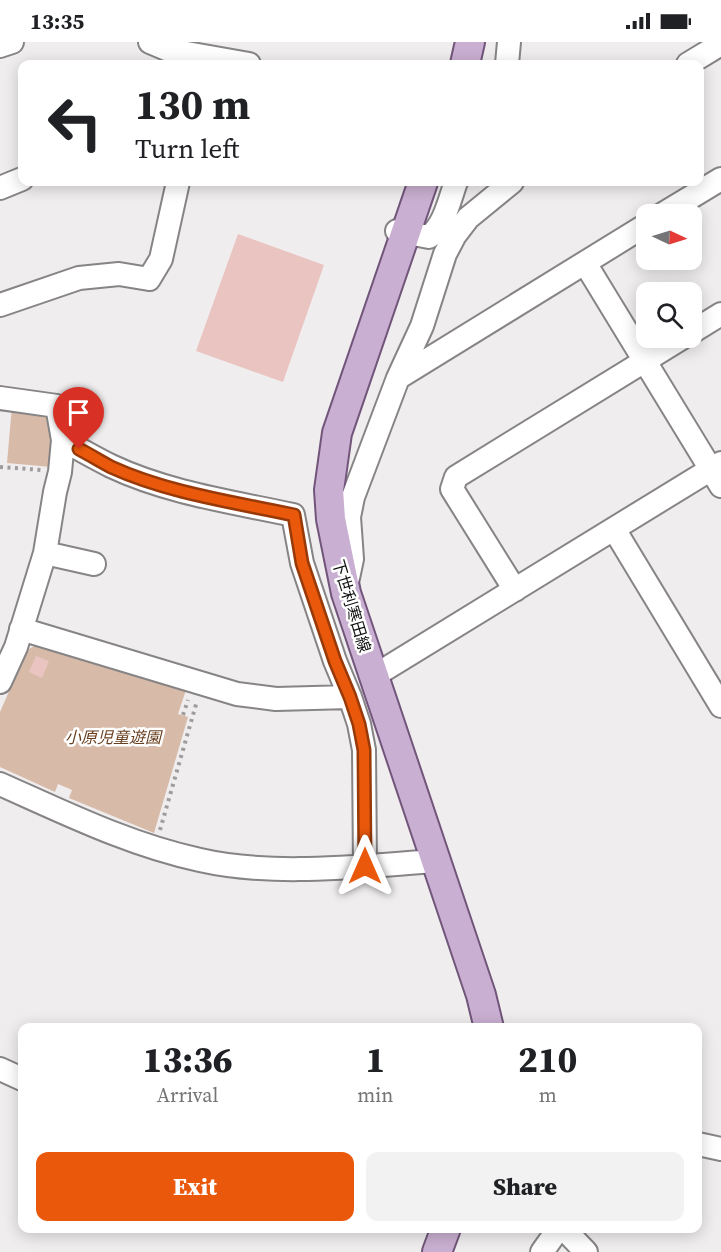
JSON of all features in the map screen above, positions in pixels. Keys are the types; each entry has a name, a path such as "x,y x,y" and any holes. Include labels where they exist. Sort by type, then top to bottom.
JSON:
{"main road":[{"path":"466,60 470,42"},
{"name":"下世利寒田線","path":"421,186 401,232 337,433 329,490 331,519 346,593 437,861 481,995 488,1023"},
{"path":"437,1252 444,1233"}],"street":[{"path":"0,46 12,42"},
{"path":"150,42 169,50 212,60"},
{"path":"507,60 509,42"},
{"path":"694,60 720,44"},
{"path":"680,204 721,179"},
{"path":"0,188 18,181"},
{"path":"0,305 79,278 119,273 149,279 162,259 177,186"},
{"path":"401,232 429,237 434,233 442,221 455,186"},
{"path":"346,593 352,559 350,505 398,378 422,326 445,254 455,235 473,213 507,186"},
{"path":"398,378 636,231"},
{"path":"374,676 614,529 718,473 585,263"},
{"path":"702,326 721,314"},
{"path":"515,590 452,489 456,477 666,348"},
{"path":"0,398 57,406 63,440 60,472 45,554 16,647 0,682"},
{"path":"63,440 112,467 159,484 210,498 294,515 302,563 359,724 364,750 365,866"},
{"path":"614,529 721,706"},
{"path":"45,554 94,564"},
{"path":"21,629 237,694 276,699 350,697"},
{"path":"0,784 103,830 202,861 286,868 437,861"},
{"path":"0,1069 18,1077"},
{"path":"702,1145 721,1149"},
{"path":"542,1252 556,1233"},
{"path":"566,1233 586,1252"}],"path":[{"path":"0,467 60,472"},
{"path":"158,836 193,717"}],"green space":[{"path":"12,406 54,415 51,467 7,463"},
{"name":"小原児童遊園","path":"38,644 186,690 178,714 188,717 154,833 69,798 72,790 58,784 55,792 0,767 0,712 27,650"}],"building":[{"path":"238,234 324,265 283,382 196,351"},
{"path":"36,656 49,661 42,678 29,672"}],"route":[{"path":"79,449 112,467 159,484 210,498 294,515 302,563 359,724 366,772 365,866"}]}
